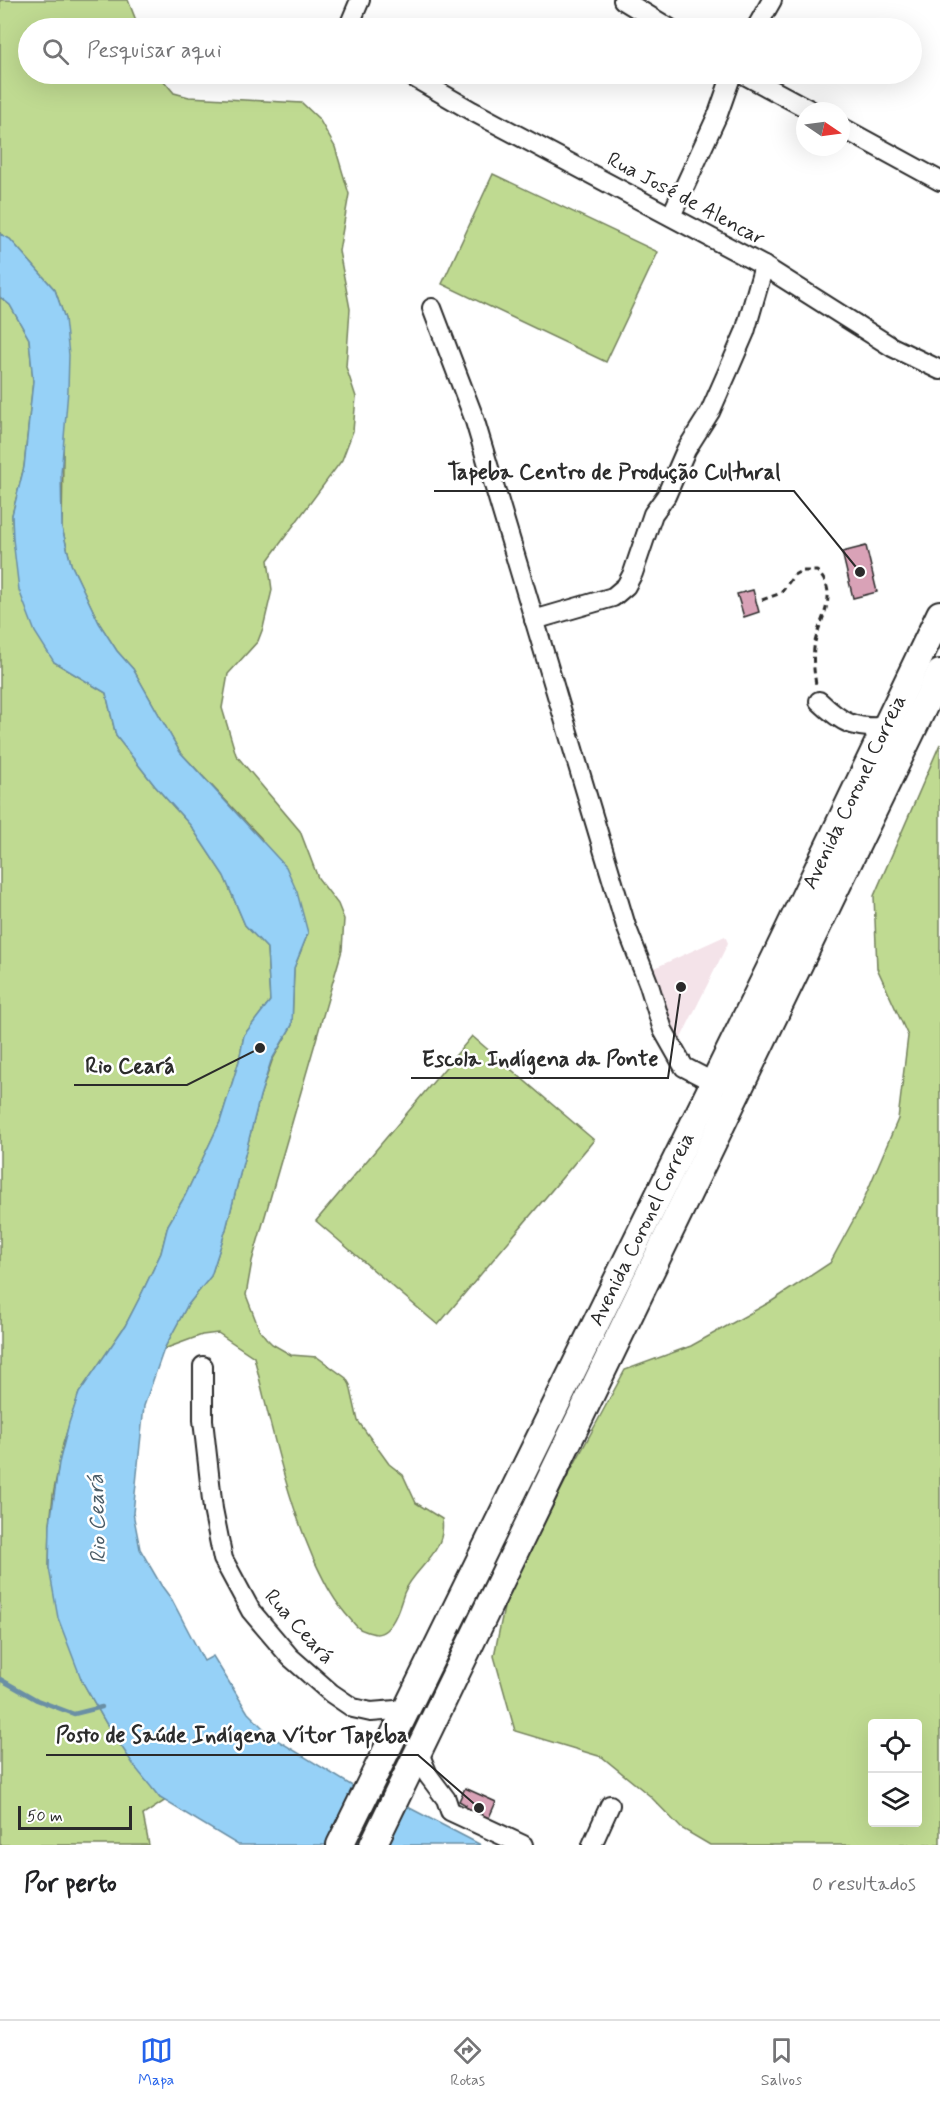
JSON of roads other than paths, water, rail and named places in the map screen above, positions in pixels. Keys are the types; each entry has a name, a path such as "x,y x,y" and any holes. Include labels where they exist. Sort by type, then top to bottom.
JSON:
{"highway":[{"name":"Avenida Coronel Correia","path":"340,1845 775,958 940,614"},
{"name":"Avenida Coronel Correia","path":"373,1845 940,673"}],"street":[{"path":"352,18 360,0"},
{"path":"623,0 653,18"},
{"path":"762,18 772,0"},
{"name":"Rua José de Alencar","path":"425,84 764,266 892,347 940,370"},
{"path":"671,216 718,114 728,84"},
{"path":"762,84 796,102"},
{"path":"850,132 940,181"},
{"path":"534,620 613,597 626,585 633,573 653,514 666,496 686,450 710,412 729,369 744,332 764,266"},
{"path":"432,308 474,418 626,926 649,985 663,1030 684,1067 713,1082"},
{"path":"819,701 838,718 852,724 870,728 886,727"},
{"name":"Rua Ceará","path":"203,1366 203,1420 213,1509 223,1559 251,1611 290,1656 331,1693 352,1708 371,1712 408,1709"},
{"path":"418,1750 428,1775 446,1799 450,1811 523,1845"},
{"path":"592,1845 610,1805"}],"water":[{"name":"Rio Ceará","path":"0,234 10,239 55,290 65,319 69,355 61,474 62,528 71,564 99,623 117,651 133,669 180,752 286,867 297,892 308,933 294,968 292,1025 271,1061 226,1229 211,1276 187,1306 164,1349 144,1406 133,1513 140,1549 172,1600 204,1661 213,1656 248,1713 272,1737 354,1787 404,1805 481,1845 238,1845 160,1798 135,1767 82,1681 58,1618 49,1568 50,1524 59,1463 79,1393 125,1326 140,1297 161,1253 168,1225 185,1196 220,1122 239,1061 244,1035 270,1001 267,948 245,925 224,876 191,826 155,786 116,736 106,693 54,662 35,632 19,590 12,515 24,467 33,381 29,339 10,305 0,297"}],"waterway":[{"path":"0,1679 37,1700 74,1714 102,1707"}],"place":[{"name":"Tapeba Centro de Produção Cultural","path":"860,572"},
{"name":"Escola Indígena da Ponte","path":"681,987"},
{"name":"Rio Ceará","path":"260,1048"},
{"name":"Posto de Saúde Indígena Vítor Tapeba","path":"479,1808"}]}
